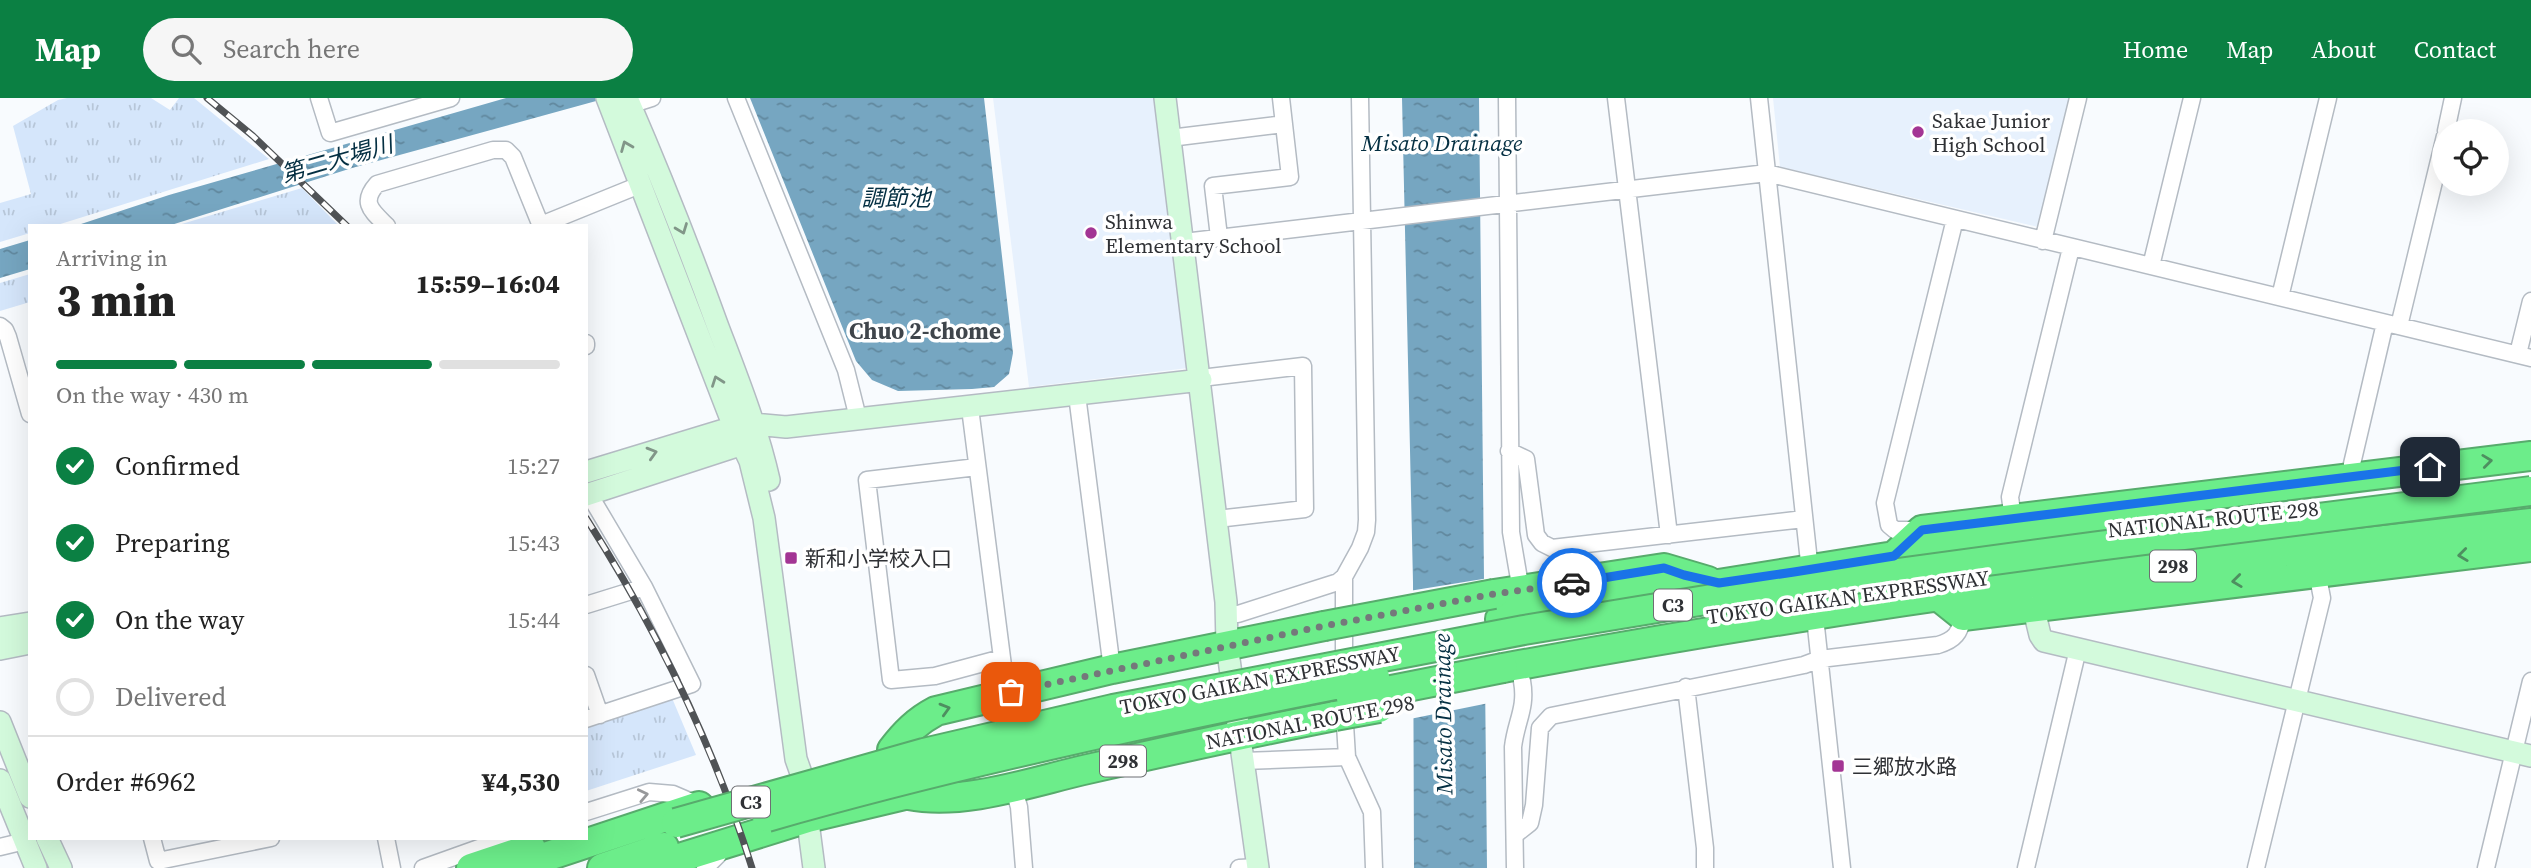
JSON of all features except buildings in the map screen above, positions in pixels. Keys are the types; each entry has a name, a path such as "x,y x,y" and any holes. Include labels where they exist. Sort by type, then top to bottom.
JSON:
{"highway":[{"name":"NATIONAL ROUTE 298","path":"1922,530 2531,456"},
{"name":"NATIONAL ROUTE 298","path":"892,750 904,733 936,711 1011,692 1324,626 1512,602 1664,568 1719,583 1894,556 2531,480"},
{"name":"TOKYO GAIKAN EXPRESSWAY","path":"545,868 676,823 924,753 1113,709 1289,674 1736,594 2531,491"},
{"name":"TOKYO GAIKAN EXPRESSWAY","path":"602,868 680,842 828,800 1111,730 1517,650 1730,613 2088,563 2531,510"},
{"name":"NATIONAL ROUTE 298","path":"909,795 942,798 990,792 1240,748 1335,716 1516,675 1683,655 1719,645 1747,625 2081,576 2531,523"},
{"path":"1894,556 1922,530"},
{"name":"298","path":"1962,616 2531,547"},
{"path":"1938,596 1962,616"},
{"name":"298","path":"512,868 701,806 892,750 1102,697 1512,602"},
{"name":"298","path":"647,868 808,818 956,782 1516,675"},
{"name":"298","path":"588,832 626,830"},
{"path":"471,868 560,840"}],"street":[{"path":"319,98 330,133 451,98"},
{"path":"620,101 652,98"},
{"path":"736,98 846,370 858,418"},
{"path":"1166,98 1217,519 1227,614 1227,645 1251,868"},
{"path":"1219,237 1213,186 1290,177 1281,98"},
{"path":"1227,614 1238,614 1338,582 1344,577 1360,548 1367,520 1369,220 1360,98"},
{"path":"1507,98 1500,205 1512,602"},
{"path":"1616,98 1669,535"},
{"path":"1759,98 1842,868"},
{"path":"2043,241 2078,98"},
{"path":"2151,266 2192,98"},
{"path":"2280,297 2328,98"},
{"path":"2448,119 2453,98"},
{"path":"620,101 642,184 747,433"},
{"path":"620,101 676,213 747,433 777,515 807,756 802,776 814,868"},
{"path":"1170,138 1284,124"},
{"path":"385,224 368,203 369,193 377,184 493,150 506,150 513,158 541,224"},
{"path":"1184,242 1767,173 2525,356 2531,301"},
{"path":"2354,476 2352,464 2432,180"},
{"path":"543,224 642,184"},
{"path":"1922,530 1895,530 1889,526 1885,503 1955,219"},
{"path":"2012,519 2010,497 2071,248"},
{"path":"0,326 8,337 28,407"},
{"path":"588,472 747,433 786,427 970,408 1303,366 1305,509 1217,519"},
{"path":"1077,395 1112,669"},
{"path":"970,408 1005,681 1011,692"},
{"path":"588,687 593,717 692,684 643,587 588,495 747,433"},
{"path":"1509,451 1526,459 1536,535 1542,543 1552,548 1804,519"},
{"path":"977,467 867,480 891,680 935,676 1002,658"},
{"path":"2256,868 2322,598 2317,572"},
{"path":"1344,577 1344,737 1347,757 1372,812 1374,868"},
{"path":"588,604 643,587"},
{"path":"2033,606 2044,641 2522,754"},
{"path":"1516,834 1530,823 1534,805 1539,728 1551,716 1804,665 1819,659 1950,642 1961,628 1962,616"},
{"path":"0,628 28,622"},
{"path":"0,649 28,643"},
{"path":"2026,868 2078,649"},
{"path":"1516,675 1525,698 1515,730 1513,747 1516,866"},
{"path":"2486,868 2522,754 2531,681"},
{"path":"1686,687 1705,868"},
{"path":"0,722 28,792"},
{"path":"1240,748 1347,757"},
{"path":"0,780 36,868"},
{"path":"1013,786 1019,807 1024,868"},
{"path":"588,811 649,792 673,794 701,806"},
{"path":"48,840 61,868"},
{"path":"153,840 158,861 261,840"},
{"path":"386,840 392,868"},
{"path":"423,868 501,840"},
{"path":"0,846 25,841"},
{"path":"705,868 718,855 721,845"}],"shaded area":[{"name":"Shinwa Elementary School","path":"993,98 1154,98 1188,368 1029,387"},
{"name":"Sakae Junior High School","path":"1773,98 2069,98 2038,227 1780,167"}],"green space":[{"path":"151,98 170,110 179,98 194,98 269,159 60,224 28,224 28,234 0,242 0,203 31,194 13,126 58,100"},
{"path":"302,188 337,224 182,224"},
{"path":"28,275 28,303 0,311 0,283"},
{"path":"672,698 696,755 588,790 588,725"}],"water":[{"name":"第二大場川","path":"506,98 607,98 352,168 174,224 81,224 169,195"},
{"name":"調節池","path":"750,98 984,98 1013,353 1009,374 994,387 972,389 898,391 872,380 856,361"},
{"name":"Misato Drainage","path":"1402,98 1479,98 1487,868 1414,868 1413,582"},
{"path":"28,241 28,270 0,278 0,249"}],"pier":[{"path":"1489,578 1489,703 1410,719 1409,591"}],"railway":[{"path":"207,98 253,136 345,224"},
{"path":"588,521 635,601 680,687 720,777 752,868"}],"way so far":[{"path":"1011,692 1324,626 1494,594 1572,583"}],"place":[{"name":"Sakae Junior High School","path":"1918,132"},
{"name":"Shinwa Elementary School","path":"1091,233"},
{"name":"新和小学校入口","path":"791,558"},
{"name":"三郷放水路","path":"1838,766"}],"district":[{"name":"Chuo 2-chome","path":"925,331"}],"route":[{"path":"1572,583 1664,568 1719,583 1894,556 1922,530 2430,467"}]}
